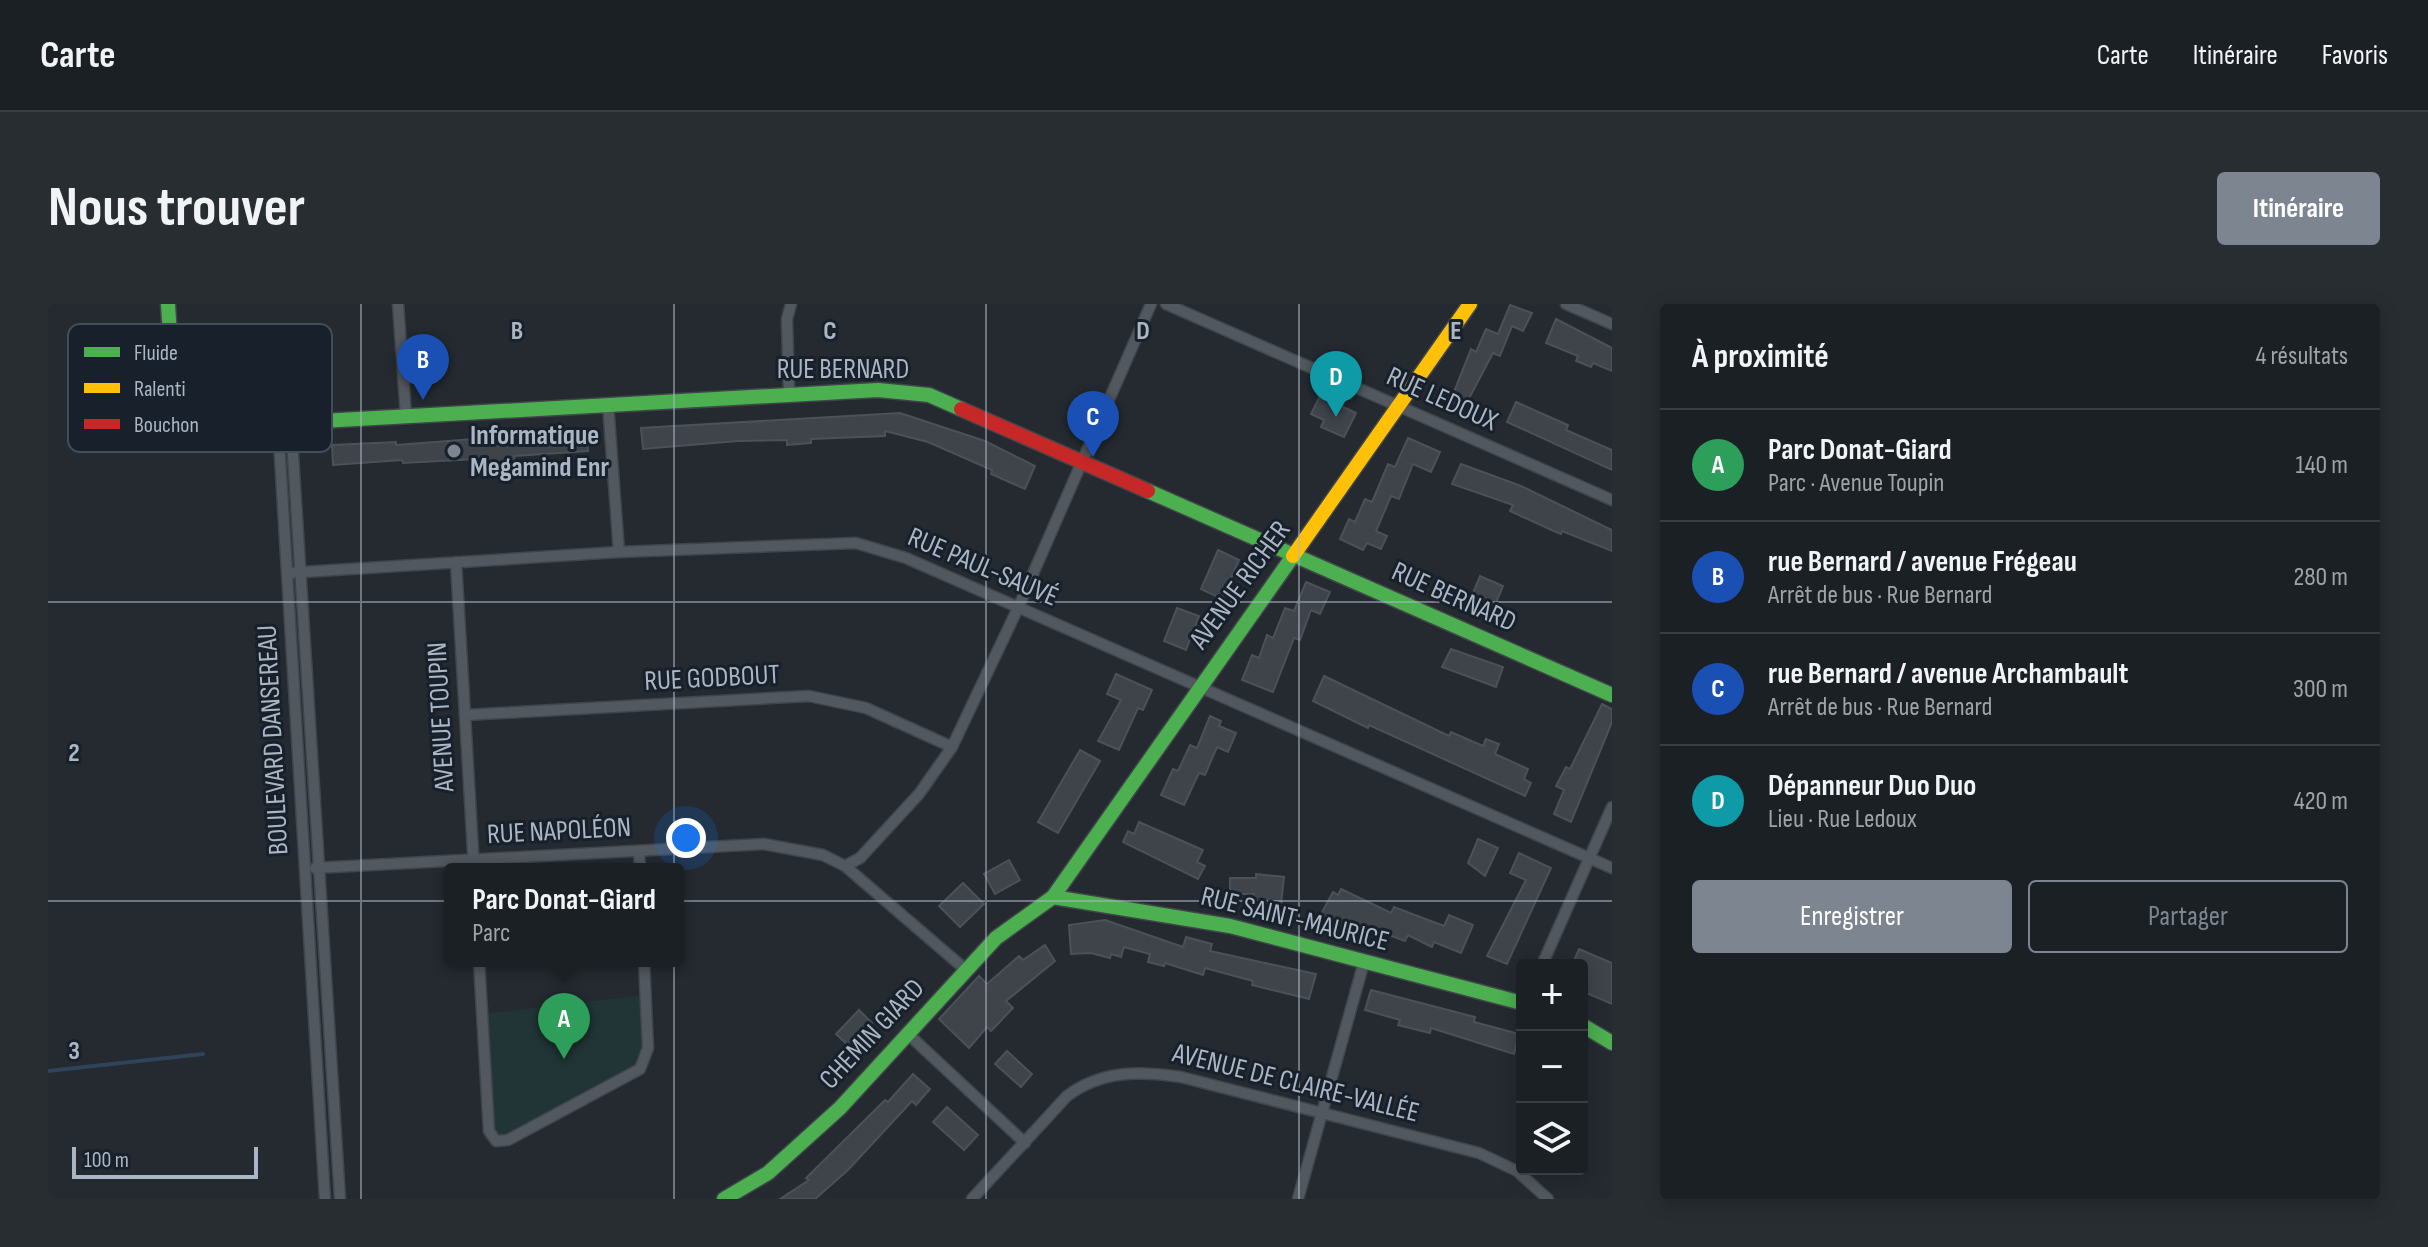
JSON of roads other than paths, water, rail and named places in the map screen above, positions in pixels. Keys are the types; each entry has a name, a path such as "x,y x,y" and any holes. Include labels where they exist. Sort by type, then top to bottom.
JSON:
{"street":[{"name":"RUE BERNARD","path":"168,304 169,324"},
{"path":"398,304 406,416"},
{"path":"789,394 787,319 791,304"},
{"path":"845,866 860,858 919,794 952,747 1018,608 1151,304"},
{"name":"RUE LEDOUX","path":"1166,304 1612,500"},
{"name":"AVENUE RICHER","path":"1053,897 1470,304"},
{"path":"1566,304 1612,324"},
{"name":"RUE BERNARD","path":"332,421 878,390 929,395 1612,695"},
{"path":"608,404 619,552"},
{"name":"BOULEVARD DANSEREAU","path":"285,452 287,573 325,1199"},
{"name":"BOULEVARD DANSEREAU","path":"287,452 300,571 340,1199"},
{"name":"RUE PAUL-SAUVÉ","path":"287,573 619,552 856,543 906,558 1612,868"},
{"name":"AVENUE TOUPIN","path":"456,562 474,863"},
{"name":"RUE GODBOUT","path":"465,715 809,696 866,708 952,747"},
{"path":"298,751 311,752"},
{"path":"1545,959 1612,807"},
{"name":"RUE NAPOLÉON","path":"487,863 764,844 823,855 845,866 966,970"},
{"path":"639,851 640,863"},
{"name":"RUE NAPOLÉON","path":"305,868 444,865"},
{"name":"RUE SAINT-MAURICE","path":"1053,897 1102,902 1212,924 1516,1001"},
{"name":"CHEMIN GIARD","path":"724,1199 779,1163 840,1108 996,938 1053,897"},
{"path":"1298,1199 1364,962"},
{"path":"479,967 489,1131 496,1141 508,1140 640,1069 648,1048 644,967"},
{"path":"1588,1029 1612,1043"},
{"path":"908,1034 1025,1143"},
{"path":"316,1053 329,1052"},
{"name":"AVENUE DE CLAIRE-VALLÉE","path":"972,1199 1067,1096 1084,1084 1103,1077 1141,1071 1181,1077 1479,1153 1517,1171 1548,1199"}],"waterway":[{"path":"48,1071 203,1054"}],"place":[{"name":"rue Bernard / avenue Frégeau","path":"423,400"},
{"name":"Dépanneur Duo Duo","path":"1336,417"},
{"name":"Informatique Megamind Enr","path":"454,451"},
{"name":"rue Bernard / avenue Archambault","path":"1093,457"},
{"name":"Parc Donat-Giard","path":"564,1059"}]}
